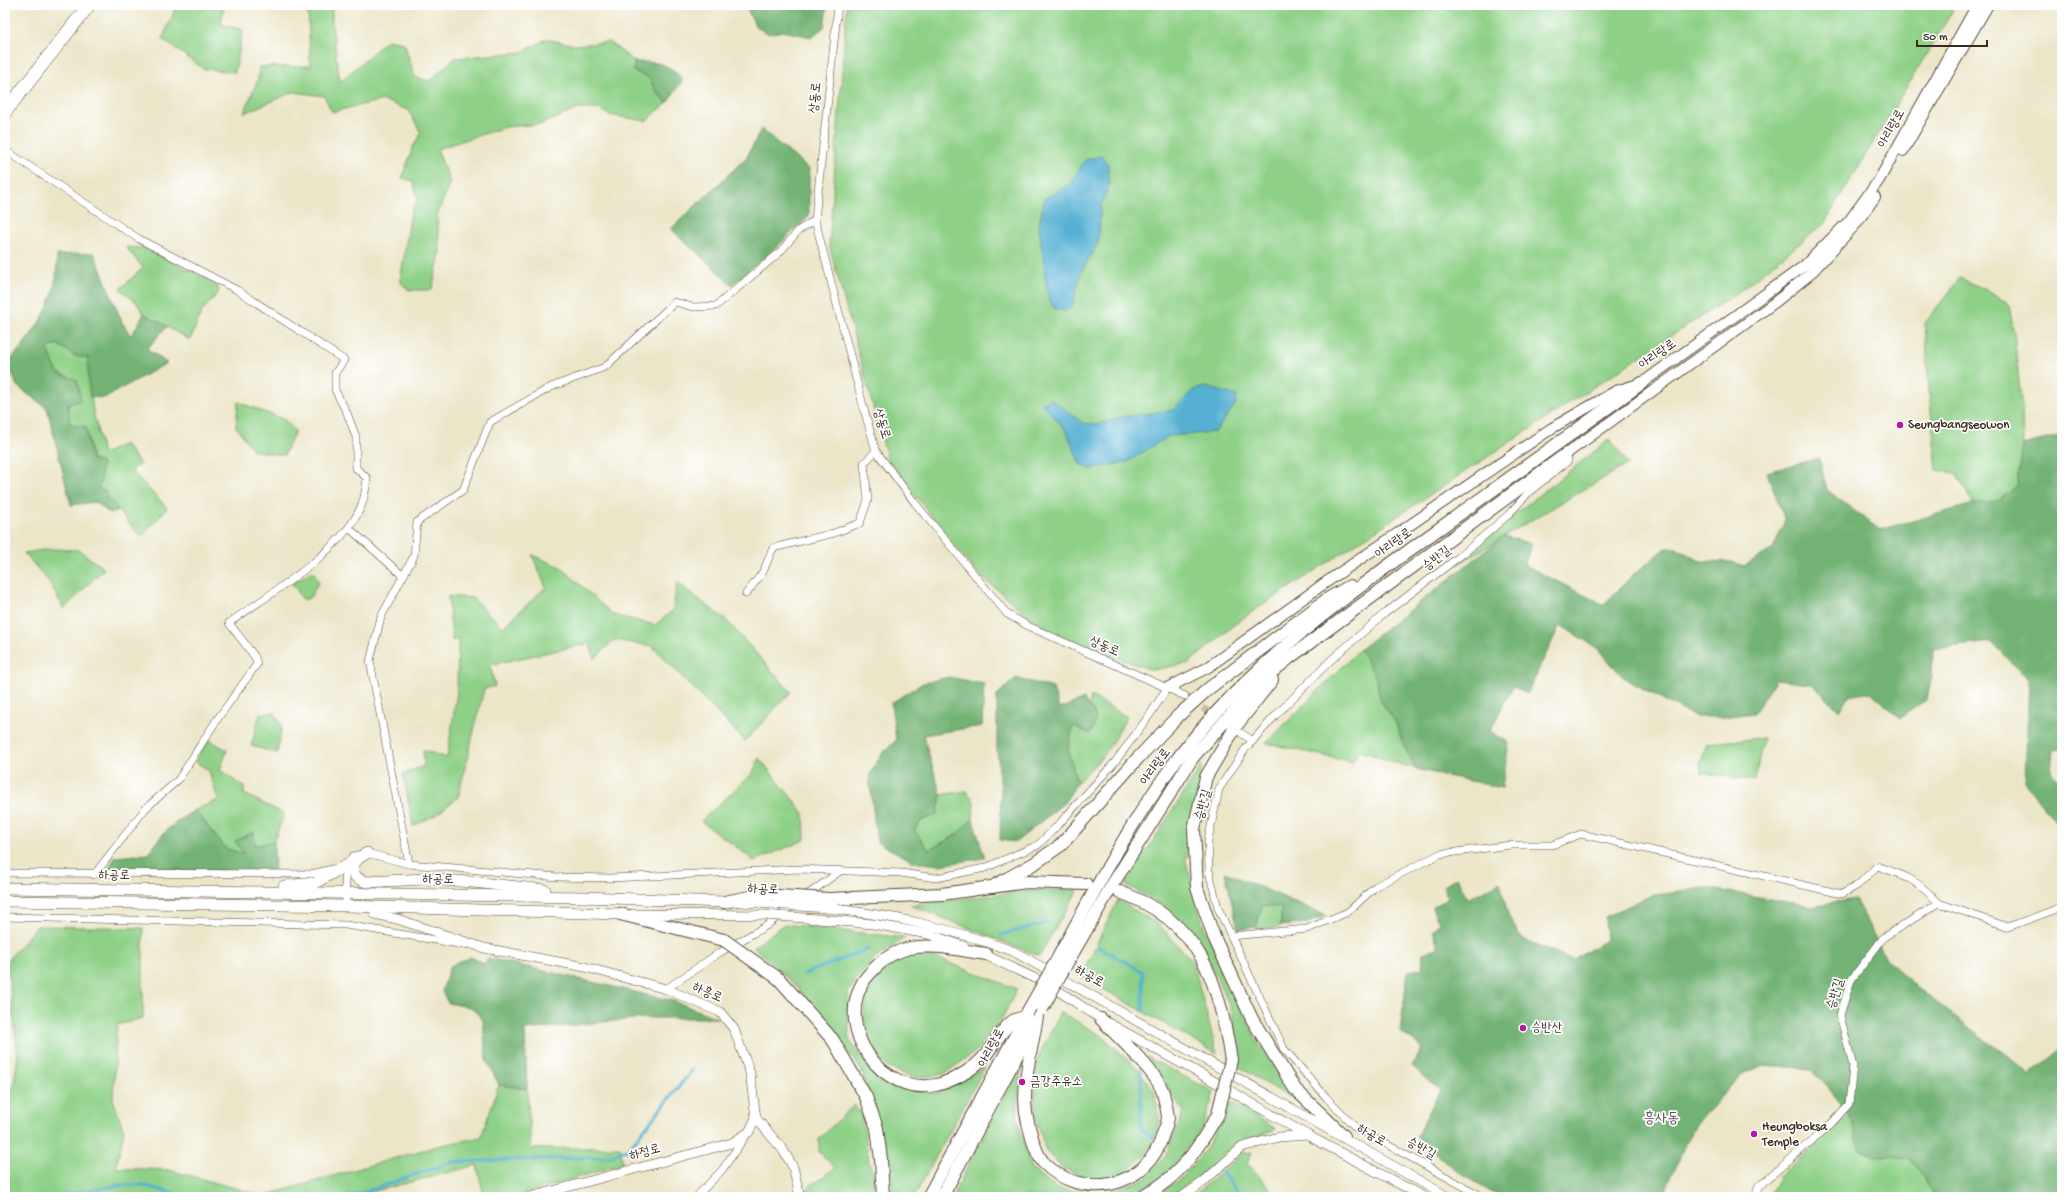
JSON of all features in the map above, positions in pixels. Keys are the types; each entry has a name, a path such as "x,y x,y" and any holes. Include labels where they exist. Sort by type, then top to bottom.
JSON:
{"highway":[{"path":"5,112 89,5"},
{"name":"아리랑로","path":"928,1197 1058,968 1101,878 1138,816 1173,765 1219,709 1270,659 1366,582 1642,383"},
{"name":"아리랑로","path":"1058,968 1194,757 1261,681 1566,454"},
{"path":"992,887 1035,863 1061,845 1143,752 1178,716 1208,689 1326,600 1350,586 1366,582"},
{"path":"1280,666 1270,683 1236,726 1206,777 1194,829 1197,888 1214,937 1252,1019 1295,1089 1344,1136"},
{"path":"724,902 760,896 775,900 827,903 942,894 1027,882 1086,884"},
{"path":"1120,892 1144,901 1176,923 1199,952 1224,1014 1231,1060 1218,1114 1197,1151 1165,1184 1144,1197"},
{"path":"620,914 724,940 779,979 833,1040 866,1097 876,1128 881,1160 883,1197"},
{"path":"986,954 934,947 911,948 891,953 863,982 855,1005 857,1032 868,1057 881,1070 897,1080 916,1086 935,1085 958,1077 982,1059 1013,1021 1033,1014 1025,1093 1026,1113 1031,1133 1043,1161 1067,1180 1095,1187 1122,1182 1145,1166 1159,1148 1168,1118 1163,1091 1144,1064 1101,1019"},
{"name":"아리랑로","path":"942,1197 1033,1014"}],"main road":[{"name":"아리랑로","path":"1642,383 1804,266 1849,221 1879,180 1977,5"},
{"name":"아리랑로","path":"1566,454 1774,303 1815,268 1855,225 1884,184 1988,5"},
{"path":"1167,688 1207,668 1322,585 1552,428 1616,391 1642,383"},
{"path":"367,853 357,858 353,865 353,872 357,879 366,882 425,879 474,882 619,898"},
{"path":"219,891 315,883 344,866"},
{"name":"하공로","path":"6,888 619,898 724,902"},
{"name":"하공로","path":"5,901 346,906 620,914"}],"street":[{"name":"상동로","path":"838,5 815,220 876,451 915,503 1007,614 1030,627 1185,696"},
{"path":"5,150 139,239 237,290 344,360 335,373 335,390 347,413 356,437 356,468 367,478 365,494 361,506 349,528 320,558 229,623 255,657 257,664 216,721 179,779 145,809 94,875"},
{"path":"409,864 370,661 381,617 414,556 417,522 463,490 490,422 551,386 605,367 675,302 693,307 716,306 779,253 799,230 815,220"},
{"path":"746,594 763,572 773,548 834,533 860,523 868,500 864,463 876,451"},
{"name":"승반길","path":"1482,1197 1355,1127 1326,1097 1284,1049 1218,908 1209,871 1208,840 1219,789 1253,741 1332,659 1384,614 1464,553 1530,491 1568,461 1566,454"},
{"path":"349,528 403,576"},
{"path":"5,873 94,875 310,874 344,866 353,856 367,853 409,864 558,877 610,878 798,869 839,872 901,873 936,878 985,868 1038,845 1115,762 1151,713 1167,688"},
{"path":"1241,733 1253,741"},
{"path":"1231,936 1307,929 1348,912 1376,886 1440,854 1510,845 1552,845 1580,834 1842,894 1858,885 1877,866 1905,875 1921,885 1939,903 2008,927 2062,907"},
{"path":"344,866 344,893 346,906"},
{"path":"666,989 719,953 766,926 839,872"},
{"name":"하공로","path":"827,903 949,929 1013,950 1344,1136 1448,1197"},
{"name":"승반길","path":"1755,1197 1759,1186 1830,1125 1849,1104 1853,1066 1840,1014 1852,980 1884,937 1939,903"},
{"name":"하흥로","path":"374,907 375,914 484,948 585,967 666,989 720,1012 734,1029 750,1073 756,1118"},
{"name":"하공로","path":"620,914 764,915 873,924 928,934 986,954 1051,986 1101,1019 1307,1135 1424,1197"},
{"path":"5,917 346,925 484,948"},
{"path":"696,1197 722,1170 749,1132 756,1118 783,1150 793,1167 800,1197"},
{"name":"하정로","path":"530,1197 732,1143 749,1132"},
{"path":"1182,1197 1202,1182 1242,1147 1279,1137 1307,1135"}],"green space":[{"path":"177,5 224,5 221,24 243,30 235,72 204,69 162,39"},
{"path":"748,5 827,5 824,27 811,37 783,31 769,34 756,27 748,11"},
{"path":"847,5 1956,5 1824,224 1741,290 1240,620 1189,663 1152,670 1051,635 975,571 888,461 829,245"},
{"path":"315,6 332,6 332,24 340,82 387,40 404,43 415,77 429,81 455,58 523,52 546,39 576,45 609,42 635,62 633,71 648,77 657,92 667,103 646,121 609,115 600,109 578,109 542,124 505,127 437,149 450,182 437,216 440,253 432,290 409,290 400,282 411,212 418,199 413,181 402,178 413,147 421,133 408,110 383,100 332,112 324,96 293,92 244,113 258,79 259,67 310,66 308,10"},
{"path":"635,62 662,64 678,74 683,80 667,103 657,92 648,77 633,71"},
{"path":"761,129 809,169 809,216 772,251 732,285 671,229 747,157"},
{"path":"126,247 145,248 217,284 219,292 202,311 190,340 144,314 136,302 120,289 143,268"},
{"path":"94,253 122,322 131,336 144,314 167,326 147,349 167,363 104,398 90,397 88,358 75,356 57,344 47,349 58,373 77,380 81,400 68,405 70,424 86,427 91,459 102,463 101,481 98,488 107,492 107,497 119,510 110,514 96,502 71,505 47,408 17,386 8,363 37,326 50,301 54,287 57,255"},
{"path":"1960,278 1993,293 2009,305 2014,333 2022,410 2023,445 2017,486 1998,501 1973,504 1956,473 1937,470 1929,392 1925,323"},
{"path":"57,344 75,356 88,358 90,394 103,454 125,444 140,464 132,471 167,508 141,537 98,488 86,427 70,424 62,385 47,349"},
{"path":"238,402 285,420 295,431 284,455 254,451 236,427"},
{"path":"2062,435 2062,748 2053,749 2051,771 2060,784 2062,783 2062,831 2025,782 2029,680 1991,642 1933,649 1932,676 1927,699 1900,718 1871,692 1848,696 1839,711 1812,684 1776,680 1754,713 1723,717 1695,717 1624,678 1597,648 1560,625 1527,694 1513,686 1490,731 1509,743 1502,788 1416,769 1404,746 1396,723 1381,701 1375,675 1360,649 1504,536 1532,544 1524,565 1604,605 1632,576 1666,548 1676,548 1700,561 1732,562 1744,566 1773,549 1785,520 1767,472 1819,458 1827,490 1880,530 1973,504 1998,501 2017,486 2023,445"},
{"path":"1610,439 1628,464 1504,536 1451,569 1520,510"},
{"path":"50,549 79,550 104,569 64,609 50,583 24,553"},
{"path":"532,555 561,567 613,615 655,625 673,610 677,582 727,621 791,692 745,741 652,646 614,640 594,659 590,643 490,665 495,686 484,689 458,797 436,815 413,826 403,774 424,766 423,750 447,758 457,692 458,639 452,641 448,596 472,598 503,627 546,587"},
{"path":"313,571 319,582 310,598 303,600 292,583"},
{"path":"1360,649 1375,675 1381,701 1396,723 1404,746 1416,769 1360,751 1352,762 1266,743"},
{"path":"948,677 984,684 982,726 923,735 941,795 937,815 922,820 914,830 929,850 956,835 973,819 985,858 940,865 914,862 877,842 869,776 881,755 896,740 891,703 923,683"},
{"path":"1016,678 1053,688 1059,709 1084,699 1095,715 1095,723 1090,734 1073,726 1068,749 1077,783 1065,802 1016,842 1000,840 1001,789 997,750 997,695"},
{"path":"1091,696 1127,717 1105,754 1077,783 1068,749 1073,725 1095,714 1089,706"},
{"path":"274,712 282,726 277,753 251,746 260,714"},
{"path":"1763,738 1755,781 1701,772 1700,763 1707,743"},
{"path":"208,739 227,750 220,770 244,787 244,794 284,814 274,841 255,846 254,832 235,841 245,854 225,848 195,810 218,800 209,771 195,761"},
{"path":"759,758 804,813 805,840 754,861 701,821 753,773"},
{"path":"1202,765 1186,861 1202,922 1258,1043 1307,1108 1239,1067 1232,1011 1201,943 1166,907 1125,884"},
{"path":"967,791 974,802 973,819 956,835 929,850 914,830 922,820 937,814 941,795"},
{"path":"195,810 225,848 244,854 235,841 254,832 255,846 274,841 275,870 160,872 108,870 115,857 148,854 168,829"},
{"path":"1225,872 1327,916 1307,923 1281,926 1281,907 1262,906 1256,927 1238,930"},
{"path":"1457,877 1467,899 1500,882 1508,915 1521,938 1573,960 1606,940 1605,917 1654,894 1706,888 1811,906 1855,899 1887,960 1919,989 2030,1074 2062,1048 2062,1197 1934,1197 1924,1177 1910,1158 1875,1155 1859,1149 1857,1137 1848,1115 1811,1069 1763,1065 1742,1074 1694,1126 1664,1194 1666,1197 1502,1197 1461,1174 1416,1137 1440,1090 1412,1066 1423,1048 1400,1032 1408,971 1422,969 1423,953 1438,948 1433,929 1439,923 1432,908 1447,899 1444,886"},
{"path":"1038,890 1078,890 1039,956 910,905"},
{"path":"1118,900 1159,925 1193,962 1217,1054 1081,976"},
{"path":"1262,906 1281,907 1281,926 1270,929 1256,927"},
{"path":"784,924 905,938 873,960 848,992 849,1040 881,1083 934,1094 985,1067 914,1197 891,1197 893,1179 862,1071 799,989 754,947"},
{"path":"37,926 143,928 143,1018 117,1025 113,1099 124,1131 116,1168 169,1170 264,1196 437,1146 481,1137 499,1085 527,1089 531,1149 620,1147 623,1164 513,1197 484,1197 477,1165 353,1197 5,1197 5,1136 18,1057 7,961"},
{"path":"926,954 1017,989 1000,1022 975,1052 944,1074 915,1078 887,1067 872,1051 863,1016 870,986 897,959"},
{"path":"471,957 484,964 489,958 674,1001 717,1018 645,1018 525,1030 527,1089 499,1085 486,1059 483,1021 473,1008 448,1003 442,991 450,966"},
{"path":"1060,1012 1101,1035 1135,1066 1154,1091 1160,1123 1150,1149 1125,1174 1092,1180 1062,1168 1046,1151 1034,1112 1036,1062"},
{"path":"1147,1057 1214,1092 1203,1127 1170,1171 1132,1196 1127,1197 952,1197 1021,1063 1017,1117 1031,1169 1058,1189 1101,1194 1147,1178 1166,1154 1184,1112"},
{"path":"1231,1102 1276,1129 1232,1146 1203,1173 1170,1197 1153,1197 1184,1176 1208,1146"},
{"path":"854,1105 861,1112 869,1161 874,1176 873,1197 808,1197 807,1188 835,1168 819,1152 819,1139"},
{"path":"1848,1115 1857,1132 1859,1149 1875,1155 1910,1158 1924,1177 1934,1197 1768,1197 1780,1176"},
{"path":"1252,1152 1247,1163 1276,1197 1192,1197 1243,1153"}],"water":[{"path":"1102,156 1108,166 1109,185 1101,206 1098,244 1082,270 1072,306 1066,312 1054,308 1048,297 1039,225 1044,199 1069,185 1085,160"},
{"path":"1206,387 1237,396 1235,405 1215,432 1169,436 1127,462 1091,469 1080,464 1066,430 1042,404 1051,399 1083,423 1097,425 1122,417 1173,410 1193,390"}],"waterway":[{"path":"1001,935 1050,922"},
{"path":"1097,946 1143,972 1143,1010"},
{"path":"804,974 868,949"},
{"path":"1141,1068 1141,1129 1154,1138"},
{"path":"345,1197 365,1192 452,1162 608,1157 629,1148 693,1069"},
{"path":"1222,1172 1241,1197"},
{"path":"54,1197 120,1185 142,1185 188,1197"}],"tunnel":[{"path":"1185,696 1216,717"}],"place":[{"name":"Seungbangseowon","path":"1900,425"},
{"name":"승반산","path":"1523,1028"},
{"name":"금강주유소","path":"1022,1082"},
{"name":"Heungboksa Temple","path":"1754,1134"}],"district":[{"name":"흥사동","path":"1661,1119"}]}
